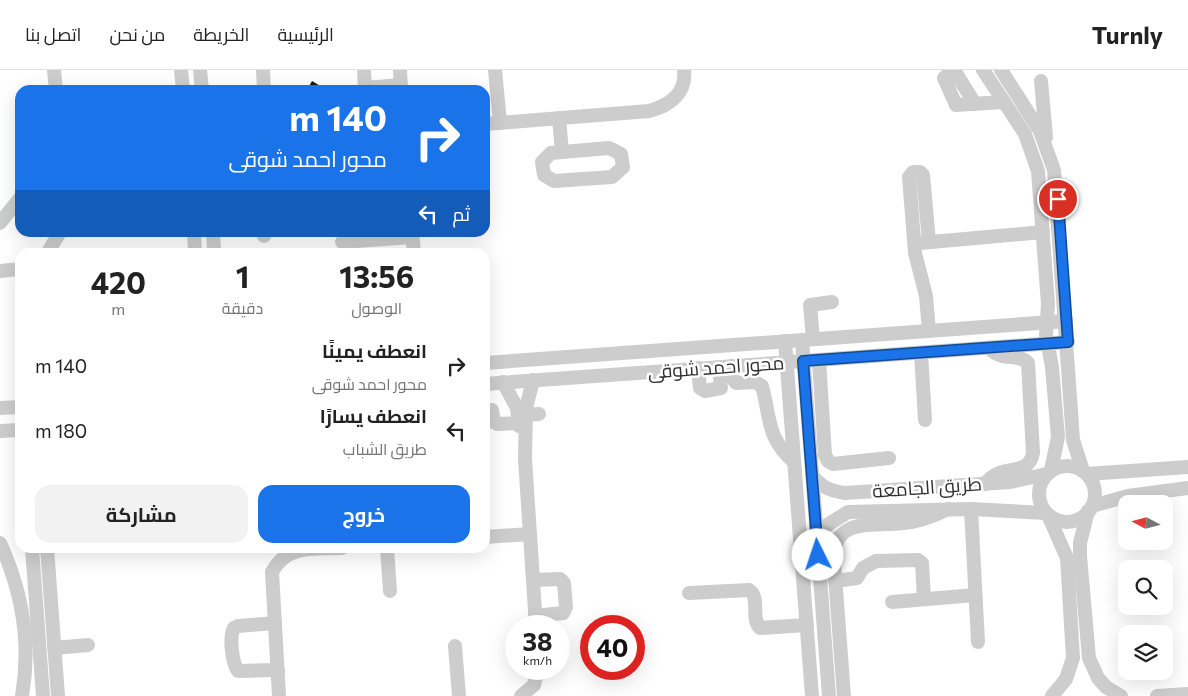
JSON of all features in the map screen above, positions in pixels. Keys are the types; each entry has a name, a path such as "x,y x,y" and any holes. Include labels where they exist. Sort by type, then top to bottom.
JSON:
{"street":[{"path":"54,70 56,85"},
{"path":"182,70 183,85"},
{"path":"200,70 202,85"},
{"path":"263,70 264,85"},
{"path":"364,70 365,85"},
{"path":"400,70 401,85"},
{"path":"495,70 500,123"},
{"path":"490,124 648,111 662,108 673,100 681,90 684,70"},
{"path":"954,70 975,104 1004,102"},
{"path":"983,70 1025,134 1035,158 1048,304 1046,322 1047,344 1052,367 1058,437 1049,472 1038,493 1042,507 1067,558 1074,658 1066,679 1052,696"},
{"path":"1001,70 1033,119 1047,145"},
{"path":"1041,81 1047,145 1056,183 1074,440 1085,473 1095,492 1080,543 1089,658 1092,668 1106,687 1121,696"},
{"path":"558,118 562,152"},
{"path":"615,149 621,154 623,168 612,176 554,181 548,179 541,168 542,162 551,153 562,152 615,149"},
{"path":"929,242 923,179 922,175 917,171 910,174 909,177 914,243 926,296 929,331"},
{"path":"0,223 15,204"},
{"path":"914,243 1043,232"},
{"path":"50,248 57,237"},
{"path":"342,242 392,237"},
{"path":"0,271 15,270"},
{"path":"829,696 803,361 810,305 832,302"},
{"name":"محور احمد شوقى","path":"490,363 1066,321"},
{"path":"785,341 812,696"},
{"name":"محور احمد شوقى","path":"490,383 1068,342"},
{"path":"985,484 1000,471 1024,468 1032,459 1033,453 1028,363 1020,358 1000,357 990,348"},
{"path":"921,353 925,420"},
{"path":"819,360 825,455 828,461 833,464 889,458"},
{"path":"698,368 701,390 711,391 721,388 725,366"},
{"path":"725,366 736,382 755,382 762,386 770,427 775,440 794,462"},
{"path":"533,380 528,394 525,459 535,615"},
{"path":"503,382 516,408 528,417"},
{"path":"0,408 15,407"},
{"path":"492,410 494,422 497,424 528,417"},
{"path":"0,431 15,430"},
{"path":"793,441 810,439"},
{"path":"1049,472 1067,466 1085,473 1188,467"},
{"name":"طريق الجامعة","path":"812,476 821,486 832,491 845,493 985,484 1023,480 1049,472"},
{"path":"1047,514 1068,522 1080,518 1090,509 1128,496 1188,488"},
{"path":"845,493 842,502 848,512"},
{"path":"844,696 833,553 836,544 848,530 866,524 912,522 948,509"},
{"path":"971,509 978,642"},
{"name":"طريق الجامعة","path":"817,537 824,527 848,512 971,509 1047,514"},
{"path":"490,538 530,534"},
{"path":"0,543 16,586 23,615 25,645 22,696"},
{"path":"32,553 43,696"},
{"path":"47,553 58,696"},
{"path":"280,696 272,572 278,560 288,553"},
{"path":"387,553 390,591"},
{"path":"835,581 857,578 863,568 876,561 918,560 922,563 924,599"},
{"path":"533,580 560,579 564,583 566,607 563,613 556,615"},
{"path":"689,592 750,590 754,596 756,621 760,628 807,625"},
{"path":"892,602 975,594"},
{"path":"275,623 238,626 234,628 232,635 234,666 238,671 278,670"},
{"path":"54,648 88,644"},
{"path":"455,646 459,696"},
{"path":"826,663 841,662"},
{"path":"1071,668 1092,668"},
{"path":"24,681 42,680"},
{"path":"521,696 534,685 535,680"},
{"path":"1157,696 1188,694"}],"building":[{"path":"312,81 319,85 310,85"}],"route":[{"path":"818,555 803,361 1068,342 1058,199"}]}
